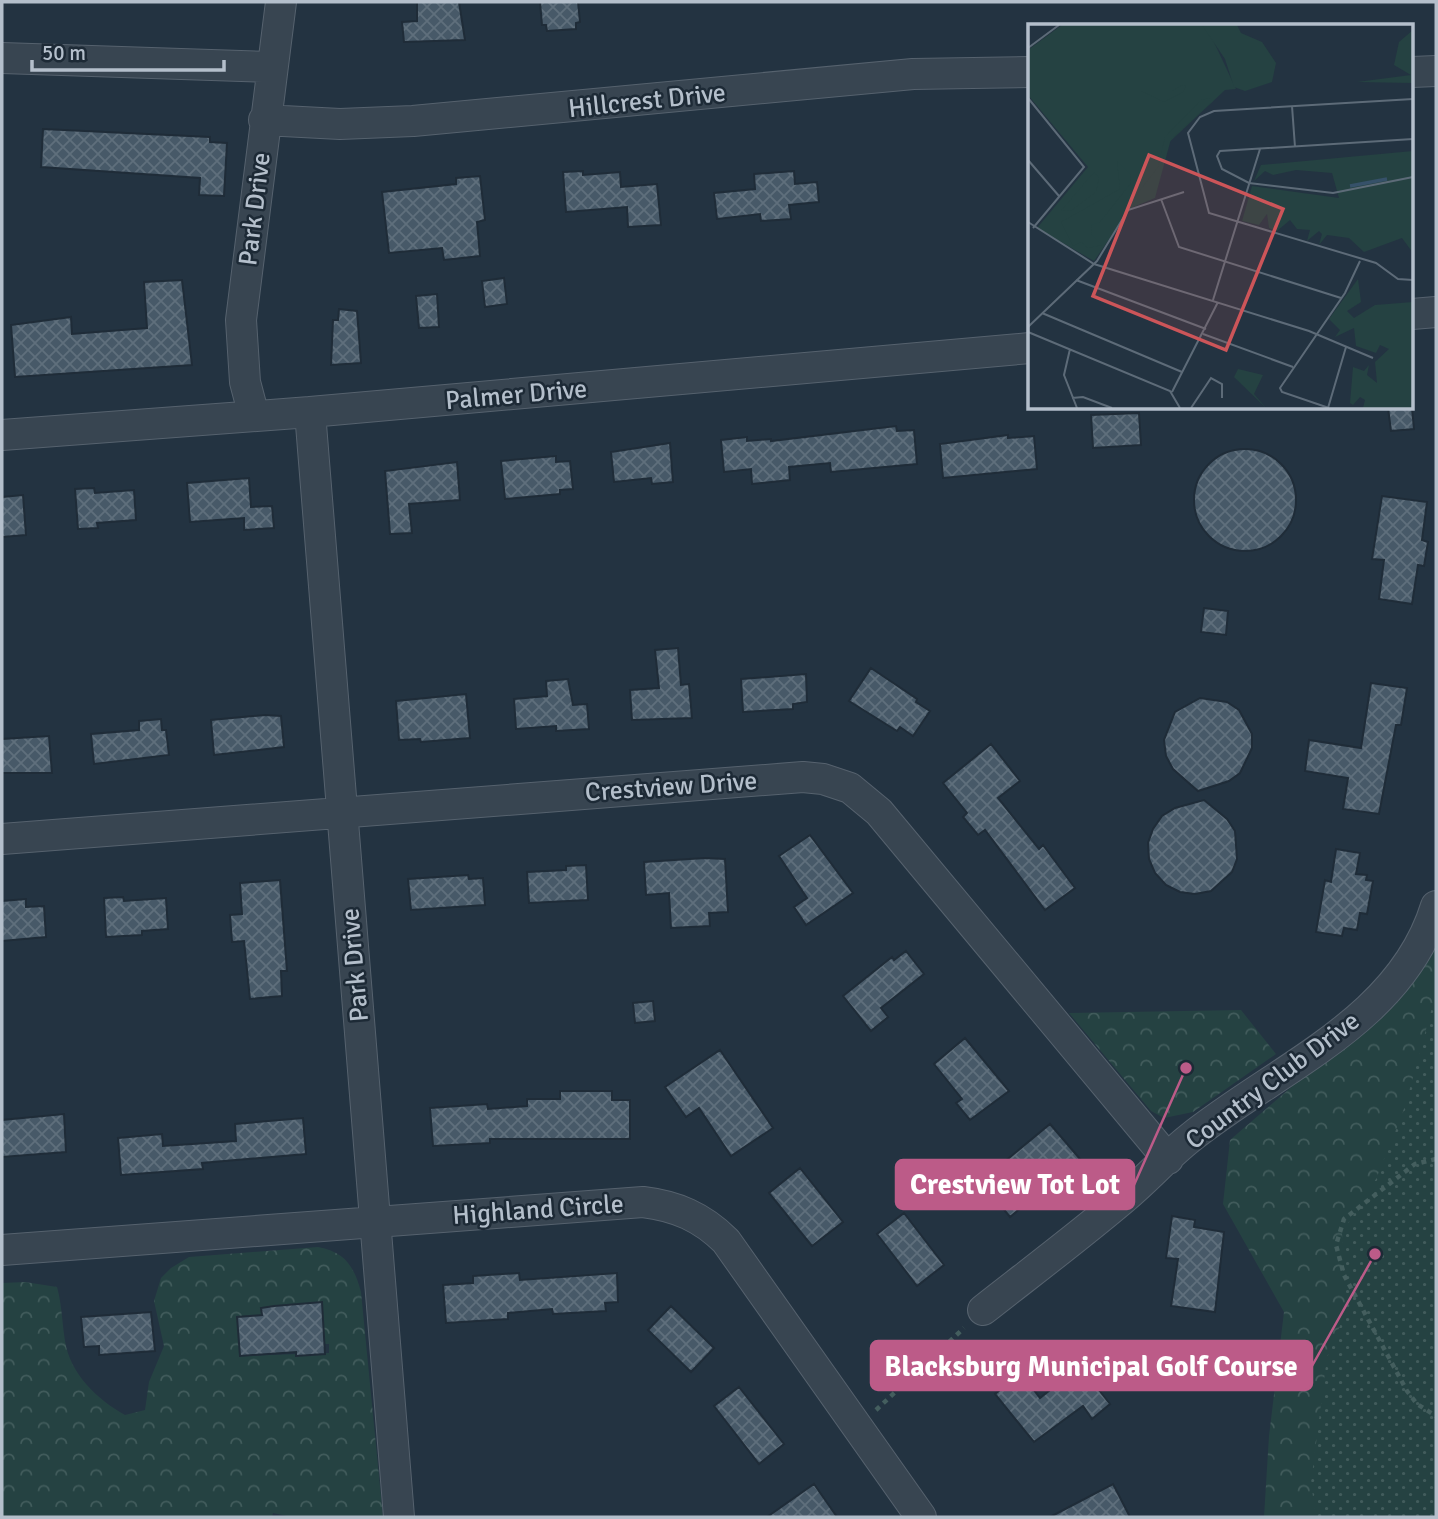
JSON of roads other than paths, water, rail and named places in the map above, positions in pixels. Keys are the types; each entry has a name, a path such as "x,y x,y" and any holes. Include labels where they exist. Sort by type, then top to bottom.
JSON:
{"street":[{"name":"Park Drive","path":"254,416 245,382 242,320 264,120 281,2"},
{"path":"2,58 272,66"},
{"path":"1414,72 1436,71"},
{"name":"Hillcrest Drive","path":"264,120 329,124 413,121 890,76 1028,72"},
{"path":"1414,314 1436,312"},
{"name":"Palmer Drive","path":"2,435 310,412 1028,348"},
{"name":"Park Drive","path":"310,412 399,1517"},
{"name":"Crestview Drive","path":"2,839 803,777 823,779 858,793 879,812 1168,1159"},
{"name":"Country Club Drive","path":"983,1310 1190,1138 1311,1053 1379,999 1416,954 1436,906"},
{"name":"Highland Circle","path":"2,1250 374,1220 643,1202 674,1208 698,1218 726,1241 921,1517"}],"place":[{"name":"Crestview Tot Lot","path":"1186,1068"},
{"name":"Blacksburg Municipal Golf Course","path":"1375,1254"}]}
